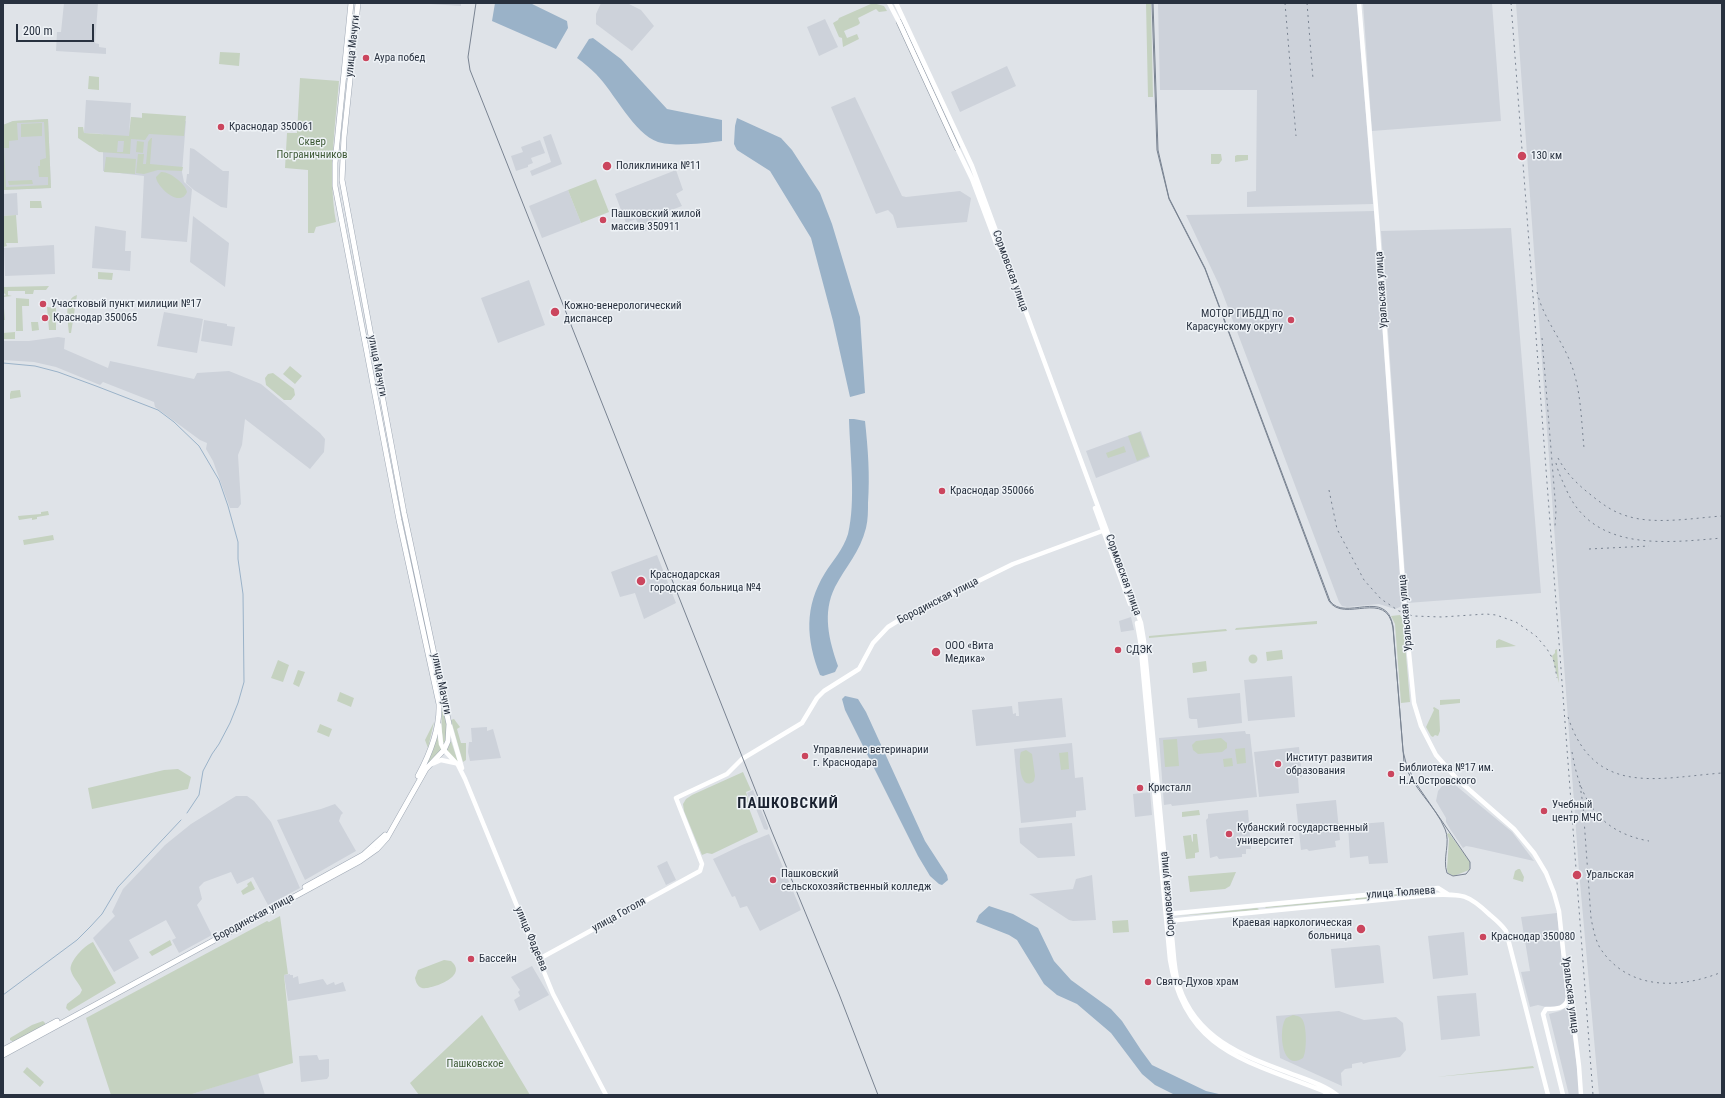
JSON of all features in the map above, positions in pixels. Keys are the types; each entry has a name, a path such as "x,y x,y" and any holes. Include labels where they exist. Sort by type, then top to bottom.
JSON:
{"main road":[{"name":"улица Мачуги","path":"351,3 335,163 336,186 399,520 421,618 450,726"},
{"name":"улица Мачуги","path":"358,3 344,137 342,180 405,518 427,615 439,704 439,725"},
{"name":"Сормовская улица","path":"889,3 972,179 1140,623 1143,635 1173,978 1183,1007 1201,1031 1211,1040 1234,1053 1329,1095"},
{"name":"Сормовская улица","path":"896,3 972,166 1105,530"},
{"name":"Уральская улица","path":"1360,3 1405,613 1414,703 1422,726 1436,755 1457,779 1514,829 1534,853 1546,873 1554,893 1559,912 1581,1095"},
{"path":"379,413 382,409 385,411"},
{"name":"Бородинская улица","path":"700,871 702,864 676,798 727,774 742,759 802,724 812,705 820,695 858,669 873,643 888,627 916,610 1013,564 1105,530"},
{"path":"421,618 425,620 427,615"},
{"path":"439,725 441,744 444,750 458,765 465,779"},
{"name":"Бородинская улица","path":"3,1050 343,867 368,852 384,836 394,820 429,754 439,725"},
{"path":"450,726 465,779"},
{"name":"Бородинская улица","path":"3,1055 360,862 377,849 387,838 426,769 444,750 448,741 450,726"},
{"path":"426,769 440,760 448,760 458,765"},
{"name":"улица Фадеева","path":"465,779 553,994 606,1095"},
{"name":"улица Гоголя","path":"539,959 700,871"},
{"name":"улица Тюляева","path":"1168,914 1438,888 1449,895"},
{"path":"1430,889 1430,895"},
{"name":"улица Тюляева","path":"1168,921 1430,895 1449,895"},
{"path":"1449,895 1466,896 1477,902 1498,921 1506,931 1548,1095"},
{"name":"Уральская улица","path":"1563,1095 1543,1014 1545,1010 1560,1008 1569,1001"},
{"name":"Сормовская улица","path":"1234,1053 1323,1086 1337,1095"}],"shaded area":[{"path":"64,3 98,3 95,43 99,44 99,47 106,48 106,54 56,51 57,32 61,32"},
{"path":"461,3 461,6 430,4"},
{"path":"601,3 627,3 641,10 654,26 632,51 596,24 596,14"},
{"path":"1158,3 1357,3 1373,204 1247,207 1247,192 1256,191 1257,90 1160,90"},
{"path":"1363,3 1492,3 1501,121 1372,131"},
{"path":"1516,3 1722,3 1722,1095 1599,1095 1579,871"},
{"path":"825,19 838,47 819,56 807,27"},
{"path":"1007,66 1016,86 960,112 951,92"},
{"path":"855,97 902,196 906,197 960,191 971,198 967,222 897,228 893,215 888,210 876,214 831,107"},
{"path":"86,100 131,103 129,136 131,117 186,121 182,172 184,182 192,189 187,242 141,238 144,176 103,171 103,134 84,133"},
{"path":"48,119 51,188 3,190 3,125 13,121"},
{"path":"551,134 562,164 532,176 530,171 551,162 543,137"},
{"path":"540,140 545,153 531,158 533,163 528,165 528,167 516,171 511,156 523,152 521,147"},
{"path":"190,148 194,149 223,171 229,171 227,208 221,207 194,190 186,183 187,174 189,174"},
{"path":"676,170 683,190 676,194 682,206 658,215 659,219 653,221 656,228 641,232 636,219 626,223 615,194"},
{"path":"568,190 581,223 542,238 529,206"},
{"path":"17,193 18,215 3,216 3,194"},
{"path":"1374,211 1402,604 1400,607 1395,609 1379,604 1347,607 1342,606 1339,602 1221,289 1186,215"},
{"path":"193,216 229,243 225,287 190,262"},
{"path":"95,226 126,231 125,251 131,251 130,271 92,268"},
{"path":"1511,228 1541,593 1407,603 1381,231"},
{"path":"54,245 55,274 5,276 4,248"},
{"path":"529,280 545,325 498,343 481,298"},
{"path":"164,312 203,319 197,353 157,346"},
{"path":"204,320 235,327 232,346 201,341"},
{"path":"58,337 65,338 64,349 108,368 110,361 194,379 197,373 229,371 261,384 320,433 325,439 324,452 310,469 245,419 242,445 238,455 241,504 238,508 230,508 213,461 206,449 207,443 200,440 155,407 154,402 103,382 100,385 56,367 34,362 3,360 3,341 29,341"},
{"path":"1141,431 1150,457 1096,478 1086,451"},
{"name":"Краснодарская городская больница №4","path":"657,555 676,603 644,619 635,593 620,597 611,572"},
{"path":"1131,617 1134,630 1121,632 1119,621"},
{"path":"1292,676 1295,717 1248,721 1244,680"},
{"path":"1240,693 1242,723 1198,728 1197,719 1189,718 1187,698"},
{"path":"1062,698 1066,737 976,746 972,710 1012,706 1013,714 1016,713 1016,716 1019,716 1018,702"},
{"path":"487,727 487,731 493,729 501,758 470,761 468,752 469,742 472,742 471,728"},
{"path":"1245,731 1246,734 1250,734 1257,797 1172,806 1171,804 1164,805 1159,738"},
{"path":"1072,743 1075,778 1083,777 1086,810 1076,811 1076,817 1021,823 1014,749"},
{"name":"Институт развития образования","path":"1299,747 1302,777 1298,777 1299,793 1259,797 1254,752"},
{"path":"1454,784 1512,832 1534,861 1472,847 1466,846 1463,848 1450,829 1446,822 1446,818 1436,801 1438,791 1442,786"},
{"path":"753,790 768,827 767,830 764,829 753,801 750,801 747,793"},
{"path":"1150,792 1152,815 1135,817 1133,794"},
{"path":"236,796 247,796 254,801 271,822 300,888 268,905 253,877 237,884 231,872 204,882 199,887 202,899 197,905 212,935 179,953 172,940 176,938 166,920 129,940 139,958 114,972 93,938 115,916 112,912 123,889 165,845 191,824"},
{"path":"1336,800 1340,840 1335,841 1336,847 1309,851 1307,849 1301,850 1296,804"},
{"path":"335,804 343,813 339,821 356,851 305,880 277,820"},
{"name":"Кубанский государственный университет","path":"1248,810 1251,849 1246,849 1246,854 1242,854 1242,857 1219,859 1217,856 1210,858 1206,820 1208,818 1208,814"},
{"path":"1384,822 1388,863 1369,864 1368,856 1350,858 1348,825"},
{"path":"1072,823 1075,856 1038,858 1020,843 1019,828"},
{"name":"Пашковский сельскохозяйственный колледж","path":"769,834 801,910 760,931 747,906 740,908 735,896 732,897 713,859"},
{"path":"667,861 676,880 666,885 657,866"},
{"path":"1092,875 1096,920 1069,920 1029,894 1073,889 1076,879"},
{"path":"1557,913 1566,996 1565,1001 1559,1007 1550,1008 1538,1005 1530,1007 1521,972 1530,971 1521,917"},
{"path":"1464,932 1468,975 1433,979 1428,936"},
{"path":"1380,946 1384,983 1335,988 1331,949"},
{"path":"532,966 549,995 519,1011 514,1000 520,996 518,992 520,990 511,977"},
{"path":"284,975 293,975 293,978 298,976 299,984 323,979 327,985 334,982 335,985 343,982 346,991 288,1001"},
{"path":"1476,993 1480,1036 1441,1040 1437,996"},
{"path":"1569,1006 1580,1095 1569,1095 1549,1014 1560,1011"},
{"path":"1339,1011 1364,1020 1396,1017 1403,1023 1406,1050 1400,1057 1363,1064 1362,1062 1352,1064 1352,1068 1345,1069 1341,1073 1342,1086 1280,1058 1276,1016"},
{"path":"317,1055 319,1060 329,1059 329,1076 327,1079 301,1082 299,1056"},
{"path":"258,1073 265,1095 189,1095"}],"green space":[{"path":"873,3 884,6 887,11 879,12 876,9 858,18 860,23 858,25 844,31 847,38 857,34 859,39 843,47 842,38 839,37 833,23 839,18"},
{"path":"1146,3 1151,3 1153,97 1148,97"},
{"path":"220,52 240,53 239,66 219,64"},
{"path":"89,76 99,77 99,90 88,89"},
{"name":"Сквер Пограничников","path":"300,78 339,81 332,169 336,222 316,227 314,233 308,233 308,170 285,168 287,133 297,133"},
{"path":"142,113 186,116 184,136 149,134 145,140 131,139 130,154 99,152 78,138 78,127 83,127 84,133 129,136 131,117 142,118","holes":["118,141 124,141 123,152 117,152"]},
{"path":"48,119 51,188 3,190 3,125 13,121","holes":["44,122 46,158 40,160 40,166 38,166 39,177 48,177 48,185 6,187 4,148 9,148 9,141 18,140 17,123"]},
{"path":"42,123 42,136 21,137 21,124"},
{"path":"151,138 150,164 183,167 182,171 158,170 144,174 136,173 138,154 144,154 143,164 146,164 148,142"},
{"path":"137,141 144,142 143,153 136,152"},
{"path":"1211,154 1221,154 1222,160 1219,164 1211,164"},
{"path":"1248,155 1248,160 1235,162 1235,156"},
{"path":"106,157 136,159 135,174 104,172"},
{"path":"161,172 172,176 184,185 187,192 184,197 174,197 160,186 156,177"},
{"path":"596,179 609,212 581,223 568,190"},
{"path":"32,180 33,184 9,185 8,181"},
{"path":"30,201 41,201 42,208 30,208"},
{"path":"16,215 18,243 6,243 7,246 3,247 3,216"},
{"path":"98,272 113,273 112,280 98,279"},
{"path":"49,286 46,290 34,290 33,294 25,294 25,291 8,291 8,295 12,296 3,297 6,295 3,292 3,287"},
{"path":"77,295 71,333 69,333 67,317 68,306 73,297"},
{"path":"3,297 5,320 3,320"},
{"path":"16,298 29,299 29,306 22,306 23,331 16,331"},
{"path":"47,307 56,308 56,330 49,330"},
{"path":"31,322 38,322 39,330 32,331"},
{"path":"15,332 15,339 3,339 3,333"},
{"path":"290,366 302,376 295,384 283,374"},
{"path":"273,373 294,389 295,395 291,400 284,400 266,385 265,378 268,374"},
{"path":"20,390 21,397 10,399 11,391"},
{"path":"1140,432 1149,456 1137,461 1128,436"},
{"path":"1124,446 1126,452 1108,458 1106,453"},
{"path":"48,511 49,515 37,517 37,519 32,520 32,518 19,520 18,516 41,514 41,512"},
{"path":"53,535 54,540 24,545 23,540"},
{"path":"1400,615 1403,620 1410,702 1401,703 1395,624 1391,616"},
{"path":"1317,621 1317,624 1235,630 1236,628"},
{"path":"1226,629 1227,631 1149,638 1149,636"},
{"path":"1499,639 1516,646 1496,648 1496,641"},
{"path":"1557,649 1559,683 1552,656"},
{"path":"1282,650 1283,659 1267,661 1266,652"},
{"path":"1251,655 1255,655 1257,659 1255,663 1251,663 1249,661 1249,657"},
{"path":"278,660 289,665 283,682 271,678"},
{"path":"1206,661 1207,671 1193,673 1192,663"},
{"path":"298,670 305,672 299,687 293,684"},
{"path":"340,692 354,698 351,707 337,701"},
{"path":"440,692 447,726 444,746 442,732"},
{"path":"1460,699 1460,703 1440,705 1440,700"},
{"path":"1434,707 1439,710 1440,731 1438,736 1435,735 1433,737 1426,727"},
{"path":"454,719 460,727 457,729 461,743 466,743 466,760 463,762 451,720"},
{"path":"434,722 428,748 425,740"},
{"path":"320,724 332,729 329,737 317,732"},
{"path":"437,736 442,749 424,769"},
{"path":"1221,738 1227,743 1227,748 1222,752 1198,754 1193,750 1192,745 1196,741"},
{"path":"1177,739 1179,766 1165,767 1163,740"},
{"path":"451,741 458,762 446,751"},
{"path":"1245,748 1246,763 1237,764 1235,749"},
{"path":"1026,750 1032,754 1035,776 1034,781 1029,783 1026,783 1023,779 1020,767 1021,752"},
{"path":"1068,752 1069,769 1061,770 1059,753"},
{"path":"1232,758 1233,766 1224,767 1223,759"},
{"path":"178,769 191,777 188,789 92,809 88,788 164,770"},
{"path":"743,772 751,790 746,792 749,802 747,803 758,832 712,854 707,853 702,855 684,811 683,804 686,799 692,795"},
{"path":"1199,810 1200,815 1182,817 1182,812"},
{"path":"1449,833 1470,862 1469,870 1454,876 1448,873 1447,869 1449,839 1447,834"},
{"path":"1193,834 1197,834 1199,852 1195,853 1195,858 1186,859 1183,836 1191,835 1193,842"},
{"path":"1520,869 1524,877 1523,882 1513,879 1515,871"},
{"path":"1236,872 1230,886 1225,889 1190,892 1188,876"},
{"path":"251,881 255,889 243,895 241,891 248,886 247,884"},
{"path":"1424,891 1423,894 1355,900 1356,898"},
{"path":"1351,900 1349,901 1265,908 1266,907"},
{"path":"1259,909 1258,910 1177,916"},
{"path":"280,916 288,974 284,975 293,1063 189,1095 111,1095 86,1018 267,921 269,922"},
{"path":"1128,920 1129,932 1113,933 1112,921"},
{"path":"170,940 172,945 152,956 149,952"},
{"path":"93,942 116,983 69,1011 66,1008 67,1004 80,994 82,990 72,974 72,963 82,950"},
{"path":"444,960 451,961 455,967 455,972 452,977 439,985 432,987 422,988 419,986 415,978 418,970"},
{"name":"Пашковское","path":"482,1015 530,1095 419,1095 410,1083"},
{"path":"1293,1015 1302,1019 1306,1032 1306,1045 1303,1058 1296,1061 1290,1059 1286,1055 1282,1039 1282,1031 1286,1018"},
{"path":"43,1021 45,1026 14,1042 10,1040 10,1038 32,1025"},
{"path":"1533,1066 1534,1068 1436,1077"},
{"path":"27,1067 44,1082 40,1087 23,1072"}],"water":[{"path":"495,3 530,3 567,21 568,28 556,49 492,21"},
{"path":"593,38 621,59 667,109 722,120 722,141 672,144 658,142 649,138 633,122 596,74 577,58 589,39"},
{"path":"737,118 781,138 792,150 820,193 832,224 860,317 865,393 850,397 833,321 811,238 770,171 737,150 734,144"},
{"path":"849,419 865,421 869,472 868,519 860,544 839,579 831,597 828,626 838,666 835,672 823,676 820,675 812,649 809,623 810,611 818,586 841,550 848,534 852,507"},
{"path":"845,696 858,699 866,712 925,841 947,875 948,880 942,885 930,876 918,856 845,710 842,699"},
{"path":"989,906 1013,914 1038,928 1054,961 1071,980 1111,1009 1122,1021 1152,1065 1206,1091 1223,1095 1175,1095 1155,1085 1142,1074 1111,1033 1077,1004 1057,995 1044,984 1017,940 1009,935 976,922 979,915"}],"waterway":[{"path":"3,363 35,366 58,372 158,410 174,422 199,446 219,480 238,542 238,559 243,594 244,682 230,723 203,771 199,795 187,813"},
{"path":"3,995 77,940 102,914 118,887 181,820"}],"tram line":[{"path":"476,3 468,57 470,70 772,832 839,994 878,1095"},
{"path":"1152,3 1157,150 1169,199 1205,269 1329,601 1336,607 1344,609 1374,608 1383,610 1389,616 1393,628 1404,762 1412,780 1418,788 1436,812 1441,820 1447,834 1445,862 1447,873 1453,876 1466,874 1470,869 1470,862 1415,782 1406,763 1403,751 1393,626 1389,615 1382,609 1374,606 1345,608 1337,607 1330,601 1205,268 1169,198 1158,150 1153,3"}],"railway":[{"path":"1285,3 1296,136"},
{"path":"1307,3 1313,79"},
{"path":"1511,3 1593,1095"},
{"path":"1537,292 1543,310 1573,369 1580,402 1584,448"},
{"path":"1542,338 1556,511 1555,526"},
{"path":"1558,458 1568,473 1581,487 1604,505 1622,514 1638,519 1649,520 1722,516"},
{"path":"1556,463 1566,489 1578,509 1594,524 1612,534 1633,539 1655,541 1722,538"},
{"path":"1329,490 1337,529 1364,580 1381,599 1399,611 1413,616 1442,617 1486,614 1496,615 1516,622 1536,636 1547,649 1554,661 1557,678"},
{"path":"1589,549 1649,546"},
{"path":"1568,717 1579,743 1594,760 1611,771 1630,777 1652,779 1722,773"},
{"path":"1572,752 1580,785 1595,811 1605,822 1617,830 1632,837 1649,841"},
{"path":"1580,785 1583,805 1591,918 1595,937 1600,948 1612,962 1625,972 1640,979 1672,983 1706,978 1722,972"}],"place":[{"name":"Аура побед","path":"366,58"},
{"name":"Краснодар 350061","path":"221,127"},
{"name":"130 км","path":"1522,156"},
{"name":"Поликлиника №11","path":"607,166"},
{"name":"Пашковский жилой массив 350911","path":"603,220"},
{"name":"Участковый пункт милиции №17","path":"43,304"},
{"name":"Кожно-венерологический диспансер","path":"555,312"},
{"name":"Краснодар 350065","path":"45,318"},
{"name":"МОТОР ГИБДД по Карасунскому округу","path":"1291,320"},
{"name":"Краснодар 350066","path":"942,491"},
{"name":"Краснодарская городская больница №4","path":"641,581"},
{"name":"СДЭК","path":"1118,650"},
{"name":"ООО «Вита Медика»","path":"936,652"},
{"name":"Управление ветеринарии г. Краснодара","path":"805,756"},
{"name":"Институт развития образования","path":"1278,764"},
{"name":"Библиотека №17 им. Н.А.Островского","path":"1391,774"},
{"name":"Кристалл","path":"1140,788"},
{"name":"Учебный центр МЧС","path":"1544,811"},
{"name":"Кубанский государственный университет","path":"1229,834"},
{"name":"Уральская","path":"1577,875"},
{"name":"Пашковский сельскохозяйственный колледж","path":"773,880"},
{"name":"Краевая наркологическая больница","path":"1361,929"},
{"name":"Краснодар 350080","path":"1483,937"},
{"name":"Бассейн","path":"471,959"},
{"name":"Свято-Духов храм","path":"1148,982"}],"district":[{"name":"ПАШКОВСКИЙ","path":"788,804"}]}
